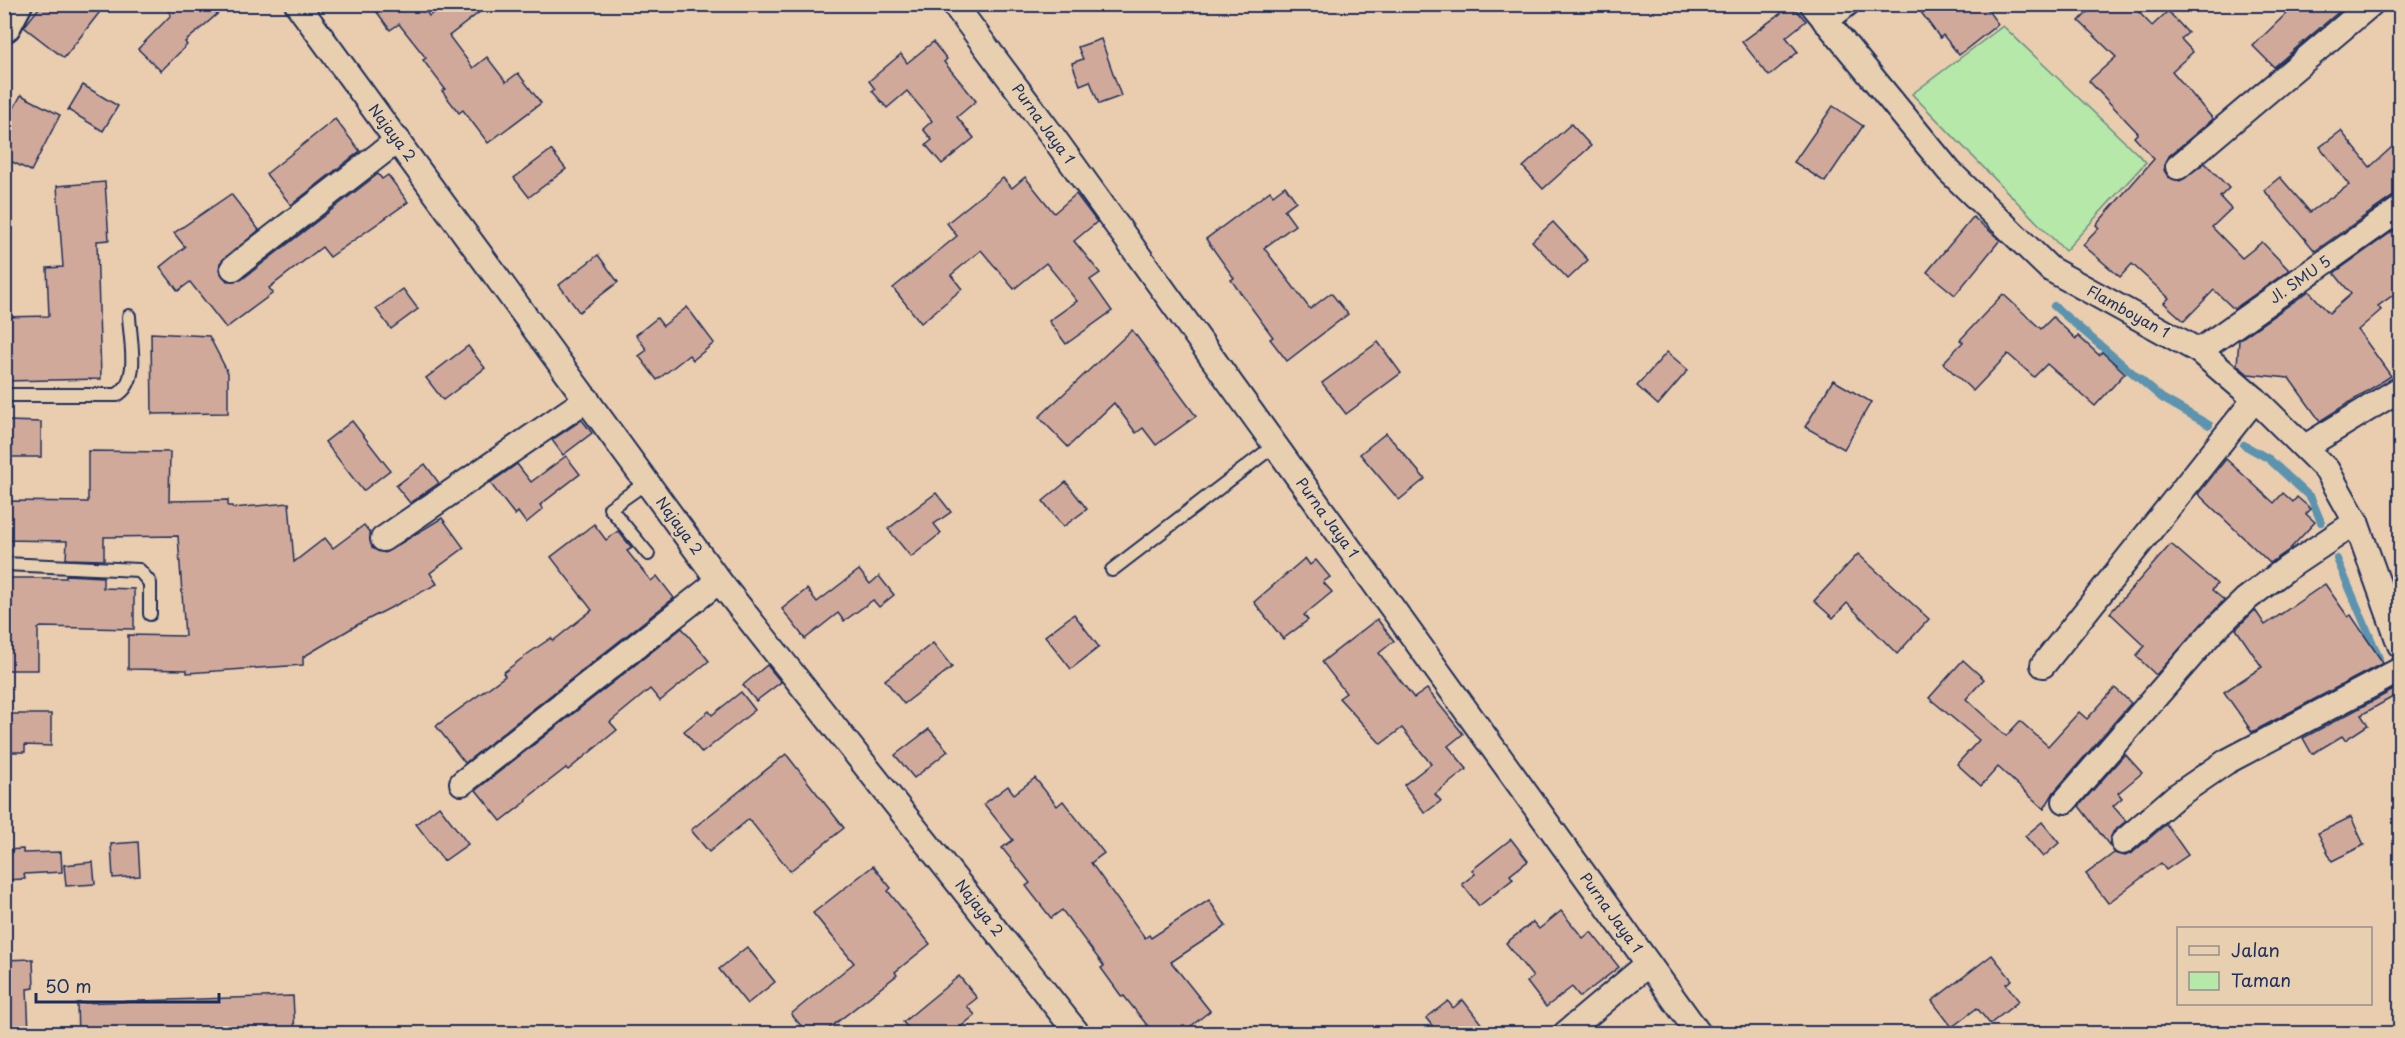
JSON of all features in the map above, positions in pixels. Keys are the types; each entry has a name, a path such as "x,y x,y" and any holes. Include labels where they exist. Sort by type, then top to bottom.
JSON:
{"street":[{"path":"4,25 15,4"},
{"name":"Najaya 2","path":"297,4 719,580 1078,1034"},
{"name":"Purna Jaya 1","path":"954,4 1065,153 1699,1034"},
{"path":"1818,13 1846,4"},
{"path":"2178,167 2371,4"},
{"name":"Flamboyan 1","path":"1818,13 1948,171 2050,269 2199,351 2255,399 2327,470 2356,522 2400,645"},
{"path":"233,268 398,140"},
{"name":"Jl. SMU 5","path":"2199,351 2400,209"},
{"path":"2305,447 2400,389"},
{"path":"383,539 586,399"},
{"path":"2043,665 2255,399"},
{"path":"2065,801 2211,633 2245,600 2356,522"},
{"path":"462,783 719,580"},
{"path":"2123,842 2175,797 2226,762 2400,670"},
{"path":"1565,1034 1648,964"}],"lane":[{"path":"4,395 117,395 126,389 132,375 129,316"},
{"path":"1112,570 1275,445"},
{"path":"647,482 610,508 648,554"},
{"path":"4,564 139,570 150,583 150,614"}],"green space":[{"path":"2003,26 2146,162 2065,251 1912,94"}],"building":[{"path":"42,4 106,4 64,58 24,27"},
{"path":"163,4 229,4 185,42 187,45 161,71 138,49 171,15"},
{"path":"371,4 424,4 422,6 429,16 445,4 490,4 449,36 473,68 487,57 506,82 518,73 541,103 488,143 463,110 459,113 442,91 445,89 423,60 426,58 399,24 390,30"},
{"path":"1915,4 1983,4 1998,24 1959,55 1943,35 1940,38"},
{"path":"2096,4 2131,4 2152,26 2168,11 2188,33 2181,39 2193,52 2172,71 2213,119 2169,156 2164,170 2168,177 2180,181 2205,163 2229,188 2220,197 2231,209 2212,227 2242,258 2262,242 2289,270 2234,309 2214,290 2184,321 2164,303 2169,298 2132,264 2120,277 2083,245 2099,228 2096,225 2154,159 2134,137 2138,133 2089,81 2116,57 2079,21"},
{"path":"2296,4 2348,4 2274,67 2253,46"},
{"path":"1792,5 1806,21 1786,37 1798,52 1769,76 1742,42"},
{"path":"1101,39 1121,96 1099,104 1090,81 1080,85 1072,63 1083,59 1078,47"},
{"path":"933,42 947,59 944,62 976,101 957,117 974,138 942,164 926,145 932,140 923,129 932,121 907,91 887,108 872,91 875,89 869,81 901,54 907,63"},
{"path":"83,85 118,106 103,131 68,110"},
{"path":"21,95 60,115 31,171 4,158 4,127"},
{"path":"1833,106 1863,126 1825,182 1794,162"},
{"path":"335,119 360,151 291,205 266,174"},
{"path":"1571,124 1591,146 1543,189 1523,167"},
{"path":"2341,131 2370,167 2392,147 2400,156 2400,195 2392,197 2315,251 2264,190 2280,177 2310,212 2349,185 2320,147"},
{"path":"551,150 566,169 529,197 514,178"},
{"path":"378,174 382,179 388,175 408,202 330,257 322,247 269,288 273,293 226,328 190,282 178,291 160,267 185,247 174,233 231,194 259,230 220,263 219,270 227,281 241,280"},
{"path":"1025,177 1054,213 1076,194 1097,222 1074,241 1100,273 1090,280 1112,311 1066,344 1049,321 1077,301 1046,263 1014,289 981,250 951,275 962,289 921,323 893,288 957,236 947,223 1003,178 1012,188"},
{"path":"105,182 109,240 97,241 101,379 4,381 4,317 49,316 47,268 63,267 57,186"},
{"path":"1285,186 1296,201 1284,210 1295,225 1264,248 1310,309 1331,293 1348,314 1287,361 1270,339 1273,337 1231,280 1234,278 1206,239 1270,191 1273,195"},
{"path":"1973,217 2000,240 1955,295 1927,272"},
{"path":"1553,222 1588,260 1568,279 1532,241"},
{"path":"2400,226 2400,290 2378,306 2381,310 2358,330 2391,376 2320,421 2289,378 2248,374 2237,365 2239,340 2309,291 2329,313 2351,294 2334,273"},
{"path":"598,255 618,282 579,312 559,285"},
{"path":"403,289 418,309 391,329 376,309"},
{"path":"2003,294 2041,329 2053,317 2076,339 2078,336 2099,355 2102,352 2125,373 2095,406 2047,364 2034,377 2008,354 1973,391 1943,363 1963,342 1960,340"},
{"path":"687,307 714,343 693,360 689,355 657,380 639,356 647,350 636,335 657,318 663,326"},
{"path":"1132,330 1196,416 1156,445 1143,428 1136,433 1114,403 1068,447 1039,417"},
{"path":"151,333 209,336 228,373 228,413 152,414"},
{"path":"1378,342 1401,373 1346,414 1322,383"},
{"path":"468,346 485,368 443,400 426,378"},
{"path":"1667,352 1688,370 1658,405 1637,386"},
{"path":"1833,380 1871,402 1844,449 1805,427"},
{"path":"582,420 592,433 563,455 552,440"},
{"path":"6,421 41,422 41,457 5,457"},
{"path":"352,421 390,470 363,491 325,442"},
{"path":"1386,433 1425,479 1399,500 1360,454"},
{"path":"88,451 170,452 169,501 228,500 228,506 233,508 289,503 294,562 325,538 333,548 364,525 370,533 372,548 385,553 442,518 464,548 430,573 437,584 357,625 303,657 303,665 187,673 187,670 128,669 128,635 185,636 178,536 104,537 104,560 66,559 67,541 4,540 4,501 88,502"},
{"path":"566,456 580,474 540,505 543,509 526,523 518,512 515,515 490,483 517,464 531,482"},
{"path":"2226,459 2274,503 2283,493 2293,502 2297,497 2311,509 2306,514 2315,522 2289,550 2270,563 2198,494"},
{"path":"425,464 439,483 410,503 396,486"},
{"path":"1066,482 1087,509 1063,527 1043,501"},
{"path":"936,493 951,512 934,524 941,533 911,557 888,529"},
{"path":"594,524 606,540 618,531 632,548 627,551 651,581 657,576 674,598 465,763 436,726 505,676 503,673 529,653 551,638 553,641 592,610 551,557"},
{"path":"2171,544 2217,584 2212,590 2224,600 2156,675 2136,656 2145,646 2110,613"},
{"path":"1858,554 1929,619 1897,654 1847,603 1833,618 1814,601"},
{"path":"1305,558 1310,565 1316,560 1330,577 1323,582 1332,592 1304,615 1308,620 1283,639 1254,602"},
{"path":"859,570 870,584 879,576 894,595 879,607 873,600 844,621 838,613 805,639 782,609 807,589 817,602"},
{"path":"66,575 103,577 103,588 134,589 134,629 41,627 38,629 38,670 4,670 4,578 66,578"},
{"path":"2325,584 2348,617 2351,615 2383,663 2252,732 2224,692 2262,667 2236,629 2255,610 2265,625"},
{"path":"1074,614 1099,647 1071,669 1045,636"},
{"path":"1377,619 1394,641 1379,653 1414,698 1427,689 1463,734 1448,746 1467,769 1435,794 1441,801 1425,813 1404,785 1431,764 1402,728 1381,744 1339,698 1346,693 1322,662"},
{"path":"682,628 709,661 660,701 650,689 610,722 617,730 568,770 566,768 526,799 527,801 501,821 476,790"},
{"path":"933,643 952,667 904,704 885,680"},
{"path":"1963,660 1984,679 1966,699 2006,736 2020,721 2048,746 2079,712 2087,719 2115,688 2131,703 2054,792 2044,809 1998,767 1981,786 1957,764 1979,740 1929,698"},
{"path":"767,665 781,682 756,701 743,685"},
{"path":"2399,687 2400,693 2361,715 2368,725 2345,740 2342,736 2312,754 2303,738"},
{"path":"741,692 755,710 702,753 684,731 709,711 712,715"},
{"path":"4,714 51,714 51,746 25,745 25,752 4,752"},
{"path":"929,729 948,751 914,778 895,755"},
{"path":"786,754 844,828 790,871 749,819 709,852 691,830"},
{"path":"2125,754 2142,773 2118,793 2122,798 2113,806 2126,821 2113,832 2109,845 2079,806"},
{"path":"1035,778 1057,806 1063,801 1104,853 1091,863 1145,938 1149,935 1151,938 1209,900 1226,926 1171,962 1210,1011 1181,1034 1154,1034 1124,996 1122,997 1101,968 1104,966 1062,910 1051,918 1026,886 1030,883 1002,848 1013,840 984,804 1008,786 1014,794"},
{"path":"439,806 468,844 444,861 416,824"},
{"path":"2351,817 2364,845 2332,861 2318,833"},
{"path":"2042,822 2059,843 2043,857 2025,836"},
{"path":"2166,824 2188,855 2166,870 2161,863 2108,903 2086,874 2114,853 2125,856 2132,853"},
{"path":"1511,839 1528,861 1510,875 1513,879 1479,906 1462,884 1475,874 1472,870"},
{"path":"138,842 140,876 113,878 111,844"},
{"path":"23,849 23,853 61,852 62,872 24,874 25,879 4,880 4,850"},
{"path":"93,862 95,884 66,886 64,865"},
{"path":"873,866 891,888 888,891 930,944 895,972 897,975 822,1034 808,1034 791,1014 854,963 813,913"},
{"path":"1561,911 1583,938 1591,932 1619,967 1580,997 1572,987 1546,1007 1527,982 1533,977 1506,943 1533,922 1539,929"},
{"path":"747,947 775,982 747,1004 719,969"},
{"path":"1992,955 2012,980 2006,984 2019,1001 1990,1024 1977,1008 1952,1027 1932,1001"},
{"path":"33,959 34,988 27,989 29,1032 4,1033 4,960"},
{"path":"959,976 977,998 967,1006 975,1015 952,1034 913,1034 903,1022"},
{"path":"293,996 295,1034 78,1034 77,1003"},
{"path":"1463,1000 1489,1034 1439,1034 1426,1018 1448,1001 1453,1008"}],"waterway":[{"path":"2054,306 2162,398 2209,425"},
{"path":"2244,445 2269,459 2311,498 2321,522"},
{"path":"2337,559 2379,658"},
{"path":"2393,689 2400,712"}]}
